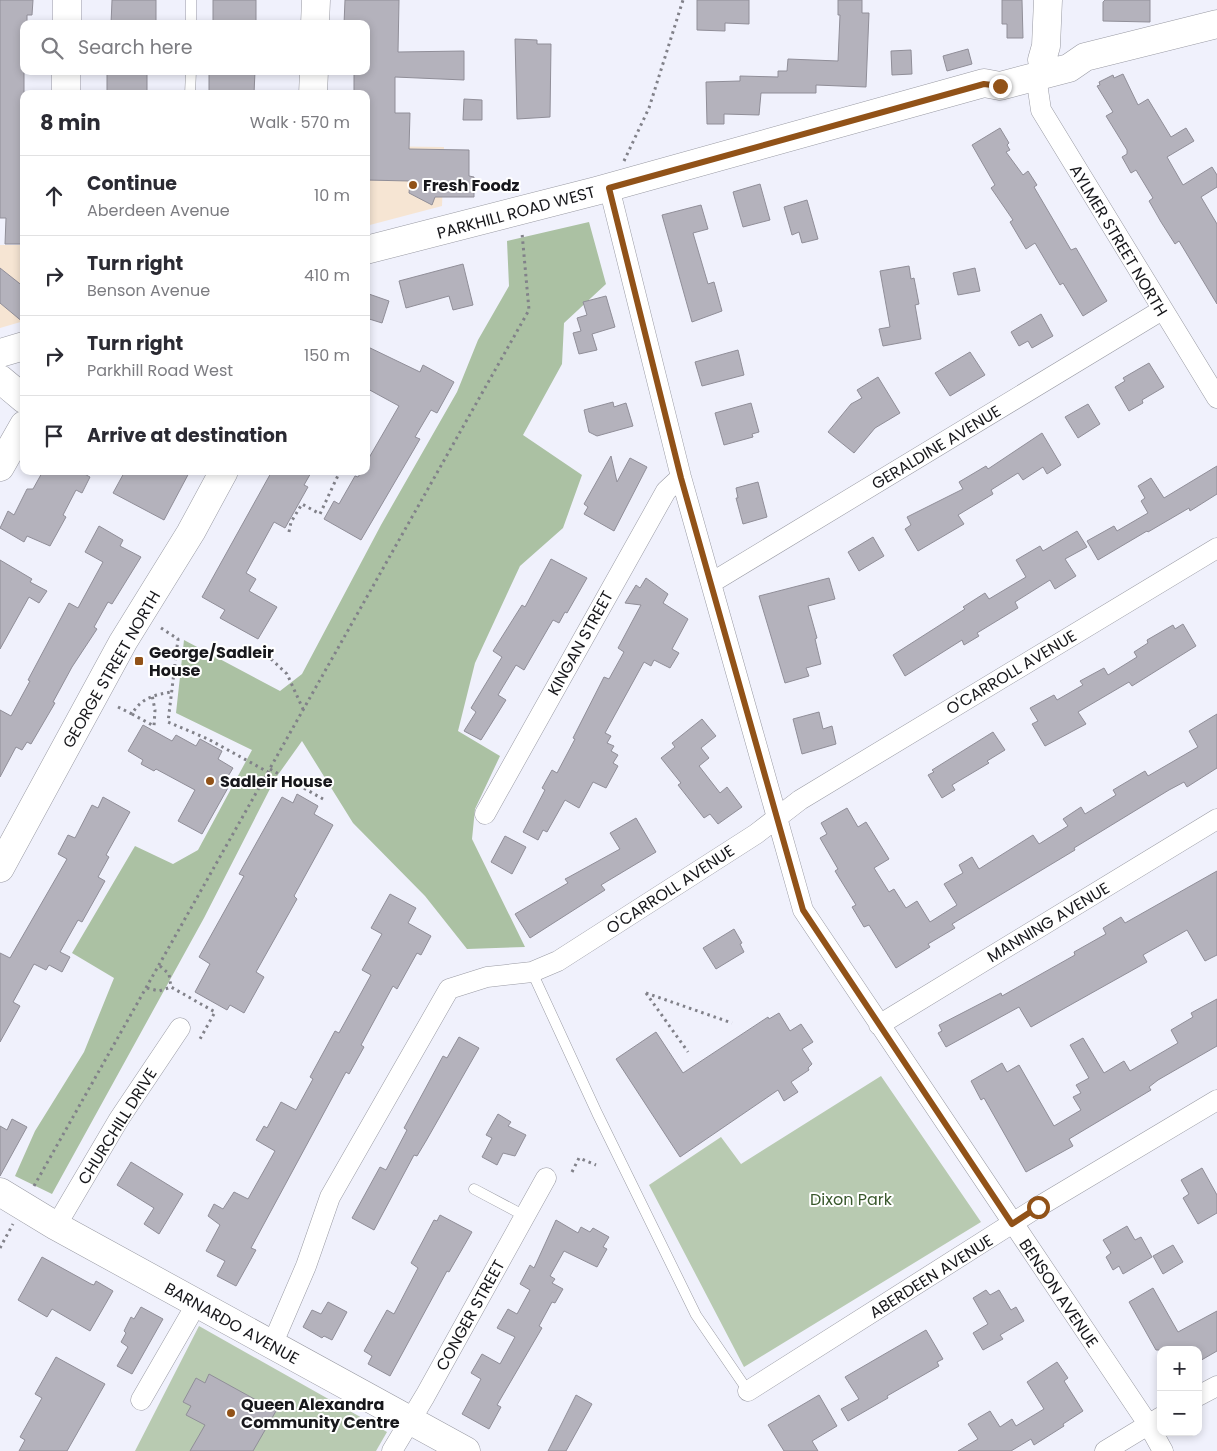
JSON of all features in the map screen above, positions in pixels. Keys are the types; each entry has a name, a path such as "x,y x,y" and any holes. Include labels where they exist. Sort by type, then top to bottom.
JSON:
{"main road":[{"path":"67,0 67,20"},
{"path":"315,20 316,0"},
{"name":"AYLMER STREET NORTH","path":"1040,68 1046,46 1048,0"},
{"name":"PARKHILL ROAD WEST","path":"370,249 609,188 984,84 996,72 1040,68 1067,54 1085,57 1217,24"},
{"path":"66,75 66,90"},
{"path":"313,90 314,75"},
{"path":"0,353 20,347"},
{"path":"0,379 20,396"},
{"path":"0,467 20,432"},
{"name":"GEORGE STREET NORTH","path":"0,868 123,642 191,532 222,475"},
{"name":"BARNARDO AVENUE","path":"11,1199 56,1226 411,1419 466,1451"}],"street":[{"name":"AYLMER STREET NORTH","path":"1040,68 1037,83 1041,110 1217,398"},
{"name":"BENSON AVENUE","path":"609,188 681,478 803,910 1012,1224 1154,1420 1163,1451"},
{"name":"GERALDINE AVENUE","path":"711,583 1162,310"},
{"name":"KINGAN STREET","path":"485,814 666,490 681,478"},
{"name":"O'CARROLL AVENUE","path":"272,1345 306,1266 330,1197 449,989 487,977 532,972 558,961 756,834 800,800 1217,548"},
{"name":"MANNING AVENUE","path":"879,1025 1217,819"},
{"name":"CHURCHILL DRIVE","path":"56,1226 119,1119 180,1028"},
{"name":"ABERDEEN AVENUE","path":"748,1391 1012,1224 1217,1100"},
{"name":"CONGER STREET","path":"392,1451 546,1178"},
{"path":"141,1400 197,1303"},
{"path":"1202,1394 1217,1386"},
{"path":"1105,1451 1154,1420"}],"lane":[{"path":"191,0 191,20"},
{"path":"190,90 191,75"},
{"path":"532,972 605,1130 696,1315 748,1391"},
{"path":"474,1188 525,1216"}],"path":[{"path":"623,163 649,108 683,0"},
{"path":"0,1248 11,1199 160,966 529,310 522,231"},
{"path":"289,532 291,522 302,504 320,514 338,475"},
{"path":"161,628 178,639 168,722 208,738 323,799"},
{"path":"270,659 287,674 303,710"},
{"path":"132,714 137,705 152,695 171,692"},
{"path":"118,706 154,726 155,710 152,695"},
{"path":"160,966 169,974 171,987"},
{"path":"147,988 159,991 171,987 215,1012 200,1039"},
{"path":"688,1052 646,993 732,1023"},
{"path":"572,1172 578,1158 596,1166"}],"shaded area":[{"path":"370,146 444,147 442,206 370,225"},
{"path":"0,245 20,245 20,322 0,328"}],"green space":[{"path":"589,222 606,284 564,323 562,364 523,435 582,475 563,528 520,566 475,663 458,731 500,756 475,809 472,839 525,947 467,949 425,896 353,823 302,741 275,779 204,918 52,1194 15,1176 35,1131 84,1052 114,978 72,953 135,846 173,864 198,850 252,750 176,713 184,640 280,691 302,674 381,525 457,392 478,340 509,286 507,241"},
{"name":"Dixon Park","path":"881,1076 981,1222 744,1367 649,1185 721,1137 741,1164"},
{"path":"199,1326 387,1432 376,1451 135,1451"}],"building":[{"path":"0,0 33,0 32,15 27,15 27,20 20,20 20,75 24,75 24,90 20,90 20,244 5,244 6,218 0,218"},
{"path":"112,0 156,0 156,20 111,20"},
{"path":"213,0 256,0 256,20 213,20"},
{"path":"345,0 399,0 398,52 464,51 464,80 395,77 395,113 410,113 409,149 469,150 469,176 474,177 474,197 435,197 432,205 409,193 410,181 370,180 370,90 354,90 354,75 370,75 370,20 344,20"},
{"path":"697,0 749,0 749,24 725,23 725,31 697,30"},
{"path":"838,0 862,0 862,13 869,13 866,87 816,85 816,93 761,93 759,115 724,114 724,124 707,124 706,82 740,81 740,76 778,77 778,71 787,71 788,59 838,61 840,15 838,15"},
{"path":"1002,0 1022,0 1023,38 1007,38 1007,24 1002,24"},
{"path":"1105,0 1150,0 1150,22 1103,21 1103,2"},
{"path":"515,39 537,40 537,44 551,44 550,117 517,119"},
{"path":"968,49 972,64 947,71 943,56"},
{"path":"911,50 912,74 892,75 891,51"},
{"path":"1123,74 1138,105 1148,99 1171,137 1186,128 1194,141 1167,157 1183,185 1212,167 1217,175 1217,187 1201,197 1217,224 1217,304 1179,241 1175,244 1161,222 1149,201 1153,198 1136,170 1131,173 1122,157 1127,154 1127,150 1106,116 1113,112 1097,86 1100,85 1099,82 1113,75 1114,78"},
{"path":"107,75 147,75 147,90 107,90"},
{"path":"209,75 255,75 254,90 209,90"},
{"path":"464,99 482,100 482,120 463,120"},
{"path":"1000,128 1009,143 1007,145 1010,150 1006,152 1023,175 1028,171 1037,185 1034,187 1071,250 1076,248 1107,301 1083,316 1063,283 1060,285 1035,243 1026,249 1010,222 1013,220 991,188 995,185 972,145"},
{"path":"760,184 770,220 743,227 733,192"},
{"path":"807,200 818,239 802,243 799,232 792,235 784,207"},
{"path":"701,205 708,229 693,233 708,284 714,282 722,311 692,322 662,215"},
{"path":"463,264 473,305 453,310 449,296 406,308 399,281"},
{"path":"909,266 911,279 914,278 919,304 915,305 921,339 883,346 879,329 890,327 880,271"},
{"path":"0,268 20,284 20,320 0,303"},
{"path":"975,268 980,291 958,295 953,273"},
{"path":"370,294 389,301 382,323 370,319"},
{"path":"606,296 615,327 592,334 597,350 579,354 573,333 581,331 577,318 587,315 583,302"},
{"path":"1041,314 1053,336 1032,348 1028,341 1019,346 1011,332"},
{"path":"370,348 420,372 423,365 454,382 437,413 431,410 415,437 420,439 361,540 324,519 334,501 339,504 355,476 370,475 370,456 399,406 370,390"},
{"path":"738,350 744,375 702,386 695,362"},
{"path":"970,352 985,375 950,396 935,373"},
{"path":"1149,363 1164,387 1142,400 1143,403 1129,411 1115,387 1125,381 1123,378"},
{"path":"878,377 900,413 875,428 854,453 828,432 851,404 862,398 857,390"},
{"path":"613,402 614,407 626,403 633,426 597,436 589,432 584,410"},
{"path":"751,403 759,432 752,434 753,437 724,445 715,413"},
{"path":"1088,404 1100,424 1078,438 1065,417"},
{"path":"1042,433 1061,465 1047,474 1043,467 1023,480 1018,473 991,490 993,494 958,515 964,524 918,551 905,529 911,525 907,517 963,489 959,482 986,466 988,469"},
{"path":"611,456 617,482 630,458 647,467 614,531 584,514 588,507 584,504"},
{"path":"1217,466 1217,494 1190,511 1189,508 1098,560 1087,541 1114,526 1117,531 1148,513 1141,501 1145,498 1138,486 1151,478 1164,498"},
{"path":"41,475 86,475 90,477 82,493 76,490 63,515 66,517 50,546 27,536 24,542 0,528 8,511 14,515 27,489 33,489"},
{"path":"123,475 188,475 164,520 113,493"},
{"path":"270,475 310,475 304,485 308,487 285,528 274,522 246,573 256,579 249,591 277,607 258,639 220,618 225,610 202,597"},
{"path":"758,482 767,517 743,524 736,498 738,498 736,488"},
{"path":"99,526 123,540 120,546 141,557 112,604 108,602 94,627 97,629 72,667 53,702 55,703 31,744 27,742 22,750 16,747 0,777 0,710 11,716 69,603 78,608 103,562 85,552"},
{"path":"1077,531 1087,547 1065,559 1076,576 1055,589 1050,580 1015,602 1018,608 977,633 979,636 964,645 962,640 905,676 893,655 965,609 963,607 985,593 989,599 1026,577 1016,560 1040,546 1043,551"},
{"path":"873,537 884,556 859,571 848,552"},
{"path":"551,559 587,578 567,613 565,612 559,623 553,620 524,670 516,665 498,695 506,700 481,740 464,731 476,712 471,708 502,657 493,651 522,605 525,607"},
{"path":"0,560 32,579 30,582 47,591 39,603 29,597 0,649"},
{"path":"646,578 668,594 663,603 688,619 672,649 679,653 670,668 654,660 651,666 644,662 605,733 611,736 607,743 614,746 611,751 618,755 613,763 618,766 606,788 593,782 579,808 565,800 547,832 543,830 538,840 523,832 545,790 542,788 552,770 557,773 604,677 609,679 624,652 618,648 641,605 625,603 636,585 640,588"},
{"path":"829,578 835,599 808,606 817,638 815,639 821,664 806,668 809,676 785,683 759,596"},
{"path":"1183,624 1196,646 1132,686 1129,682 1078,712 1086,724 1045,746 1032,724 1038,721 1030,708 1054,695 1057,700 1083,685 1080,681 1104,668 1108,675 1137,657 1134,652 1148,643 1147,640 1173,625 1175,629"},
{"path":"819,712 823,729 832,726 836,744 802,754 793,719"},
{"path":"1217,714 1217,768 1187,787 1184,782 1169,790 1074,848 1075,850 952,924 955,928 928,944 930,947 896,968 869,925 864,927 852,907 856,905 835,871 838,869 820,838 827,834 821,823 847,808 858,827 866,822 889,859 874,868 889,892 894,889 906,908 917,901 930,922 957,905 944,884 963,873 959,865 972,857 979,869 1033,835 1039,844 1068,826 1063,819 1081,807 1085,814 1116,795 1113,790 1145,771 1148,776 1198,747 1189,731"},
{"path":"702,719 716,736 701,748 709,758 699,766 720,793 727,787 742,807 718,824 710,814 704,818 678,785 681,783 661,758 675,747 672,743"},
{"name":"Sadleir House","path":"143,725 172,741 176,735 196,746 200,739 222,751 218,759 233,768 224,783 229,786 202,834 178,821 195,790 156,769 154,771 141,764 143,760 128,751"},
{"path":"993,732 1005,750 987,761 989,763 952,785 955,790 942,798 928,775 934,772 932,770"},
{"path":"297,794 318,806 314,814 333,825 294,896 297,899 256,972 264,977 244,1013 230,1005 227,1010 195,992 210,964 199,957 244,876 239,874 282,797 293,803"},
{"path":"103,797 130,812 106,855 109,857 98,877 105,881 82,922 78,920 60,952 70,957 62,972 49,965 46,970 34,964 13,1002 20,1006 0,1042 0,953 10,958 67,859 58,854 68,835 75,838 92,805 98,808"},
{"path":"636,818 656,852 601,885 605,890 530,938 515,914 568,883 565,879 620,849 610,833"},
{"path":"505,836 526,847 512,874 491,862"},
{"path":"1217,871 1217,955 1205,961 1187,930 1143,955 1147,962 1031,1027 1019,1007 946,1047 938,1033 942,1031 939,1025 1001,993 1002,996 1075,955 1074,952 1106,934 1103,928 1121,917 1125,923"},
{"path":"390,894 416,908 408,923 431,936 421,955 417,953 397,989 393,986 361,1045 364,1047 349,1074 346,1072 251,1248 256,1250 236,1286 217,1276 225,1261 206,1251 220,1225 208,1216 214,1204 223,1209 234,1192 248,1199 275,1151 256,1140 264,1126 267,1128 281,1102 296,1110 313,1079 310,1077 335,1031 339,1033 371,975 362,970 382,934 371,928"},
{"path":"734,929 742,943 740,944 744,952 716,969 703,948"},
{"path":"1217,999 1217,1046 1158,1080 1149,1087 1151,1090 1069,1139 1073,1146 1026,1172 984,1098 981,1100 971,1081 1002,1063 1007,1072 1019,1065 1054,1126 1081,1110 1073,1097 1081,1093 1076,1085 1089,1078 1070,1045 1083,1038 1104,1073 1124,1061 1130,1071 1178,1043 1171,1030 1193,1017 1191,1013"},
{"path":"779,1013 790,1031 801,1024 813,1042 802,1049 812,1064 808,1068 809,1070 791,1082 798,1092 784,1101 778,1090 680,1157 616,1059 656,1032 683,1073 768,1017 769,1019"},
{"path":"459,1037 479,1048 417,1156 414,1155 374,1230 352,1218 380,1167 386,1170 407,1130 404,1128 443,1056 447,1058"},
{"path":"498,1114 511,1122 508,1126 526,1135 515,1156 503,1153 497,1165 482,1157 492,1138 486,1135"},
{"path":"12,1119 27,1127 0,1176 0,1126 7,1130"},
{"path":"131,1162 183,1194 159,1234 144,1224 154,1208 117,1185"},
{"path":"1202,1168 1217,1195 1217,1213 1198,1224 1183,1198 1189,1194 1181,1180"},
{"path":"440,1215 472,1232 449,1272 447,1271 390,1376 368,1364 372,1356 364,1351 387,1310 394,1314 418,1268 411,1263 434,1220 437,1221"},
{"path":"556,1220 578,1233 581,1227 590,1232 593,1228 609,1237 603,1247 607,1249 597,1267 564,1251 550,1276 555,1279 552,1283 563,1289 555,1303 552,1302 539,1326 542,1328 497,1405 501,1407 489,1429 462,1414 481,1379 471,1373 482,1354 500,1364 515,1337 497,1328 508,1309 517,1314 530,1290 520,1284 530,1265 534,1268"},
{"path":"1127,1226 1135,1240 1141,1237 1152,1257 1123,1274 1119,1266 1113,1270 1106,1257 1111,1253 1103,1240"},
{"path":"1173,1245 1183,1262 1163,1274 1153,1256"},
{"path":"42,1257 91,1284 94,1285 96,1281 113,1291 90,1331 52,1309 47,1317 18,1300"},
{"path":"1153,1288 1178,1332 1217,1311 1217,1351 1202,1360 1202,1346 1157,1346 1156,1350 1129,1302"},
{"path":"986,1290 990,1295 999,1290 1011,1310 1016,1307 1024,1321 1000,1335 1003,1339 983,1350 973,1333 988,1324 973,1298"},
{"path":"328,1302 347,1312 332,1340 324,1336 322,1338 303,1327 312,1310 321,1314"},
{"path":"141,1307 163,1319 132,1374 117,1366 128,1347 121,1342 126,1333 124,1331 131,1317 134,1319"},
{"path":"926,1330 943,1359 937,1362 939,1366 848,1421 841,1409 859,1399 845,1377"},
{"path":"56,1357 105,1384 67,1451 19,1451 25,1440 20,1437 42,1398 35,1394"},
{"path":"1057,1362 1068,1378 1064,1381 1083,1411 1034,1445 1031,1439 1011,1451 958,1451 978,1439 968,1424 990,1411 1000,1427 1012,1419 1016,1426 1044,1409 1027,1382"},
{"name":"Queen Alexandra Community Centre","path":"209,1374 276,1411 253,1451 190,1451 205,1425 186,1415 191,1406 183,1402 196,1378 205,1383"},
{"path":"576,1395 592,1404 566,1451 548,1451"},
{"path":"819,1395 837,1426 812,1441 818,1451 784,1451 768,1425"}],"place":[{"name":"Fresh Foodz","path":"413,185"},
{"name":"George/Sadleir House","path":"139,661"},
{"name":"Sadleir House","path":"210,781"},
{"name":"Queen Alexandra Community Centre","path":"231,1413"}],"route":[{"path":"1000,86 984,84 609,188 681,478 803,910 1012,1224 1038,1207"}]}
